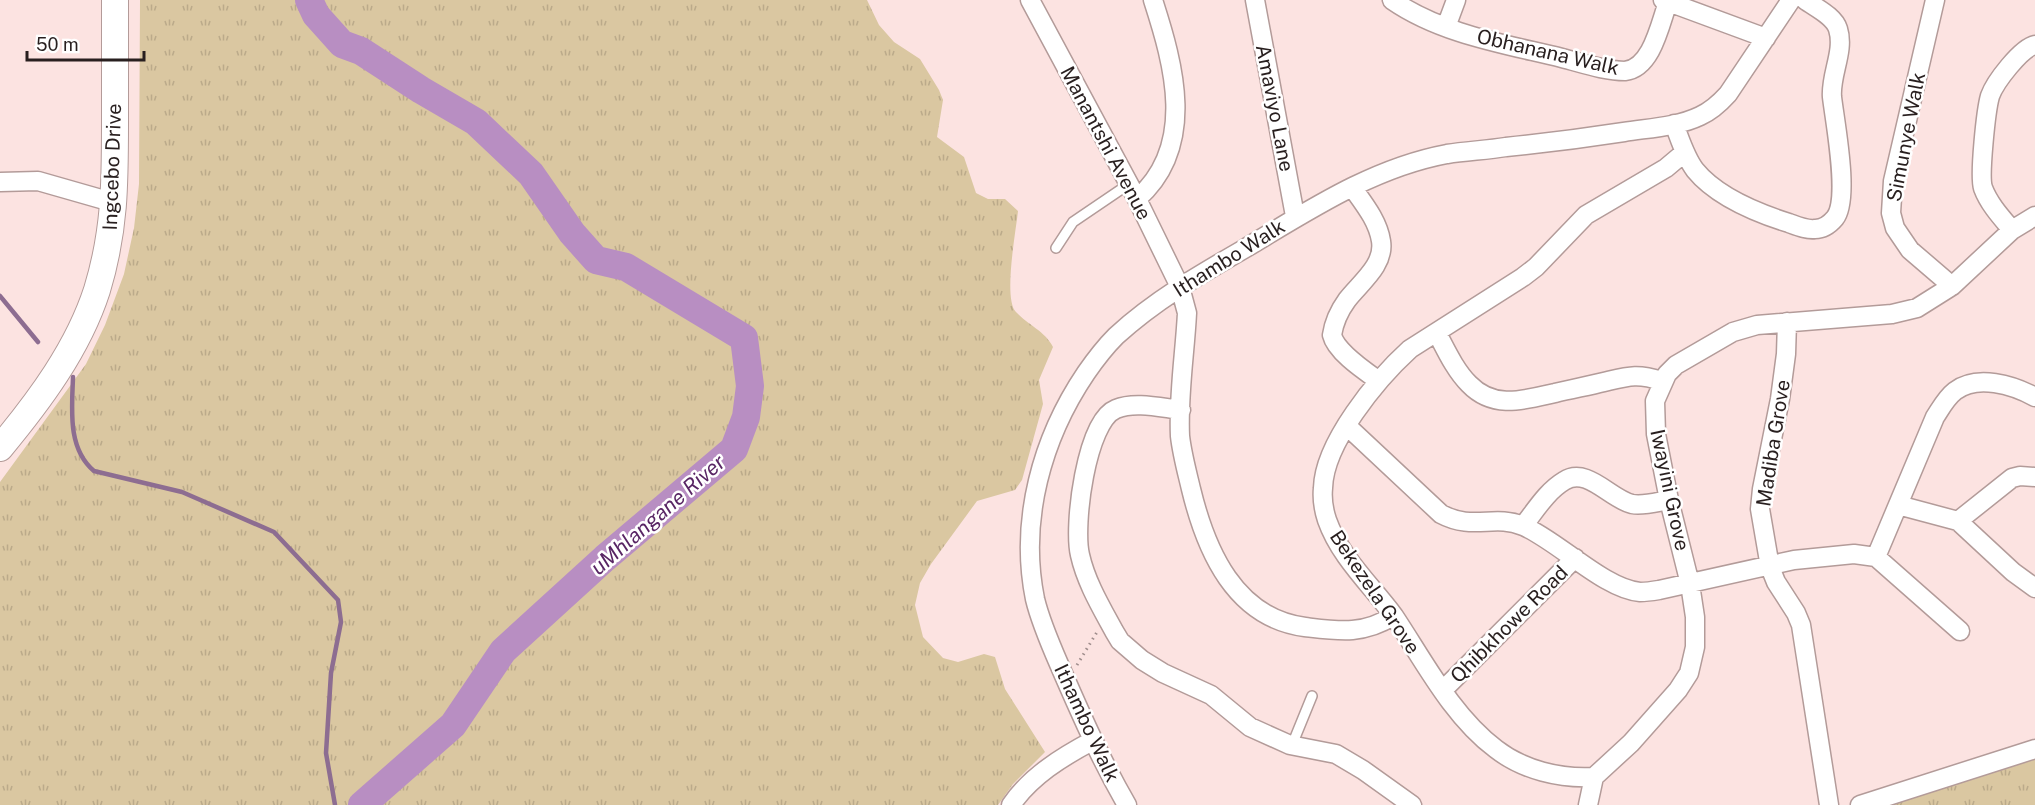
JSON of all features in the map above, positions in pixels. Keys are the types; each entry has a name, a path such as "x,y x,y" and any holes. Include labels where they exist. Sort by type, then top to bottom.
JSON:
{"main road":[{"name":"Ingcebo Drive","path":"0,448 57,372 79,333 103,270 115,203 115,0"}],"street":[{"name":"Manantshi Avenue","path":"1029,0 1133,191 1180,287 1187,313 1180,436 1195,508 1218,564 1240,596 1263,613 1299,626 1363,629 1393,616"},
{"path":"1133,191 1148,190 1160,171 1173,131 1176,105 1173,69 1153,0"},
{"name":"Amaviyo Lane","path":"1255,0 1295,216"},
{"name":"Obhanana Walk","path":"1392,0 1446,27 1516,47 1617,71 1631,71 1647,58 1665,1"},
{"path":"1446,27 1456,0"},
{"name":"Ithambo Walk","path":"1127,805 1092,741 1046,634 1035,599 1030,537 1032,507 1041,468 1052,436 1063,410 1096,360 1114,338 1134,320 1180,287 1295,216 1385,171 1448,154 1576,139 1674,124 1699,117 1718,106 1791,0"},
{"path":"1674,124 1695,170 1730,198 1756,213 1806,228 1817,229 1830,224 1838,214 1841,202 1840,160 1832,93 1839,30 1831,18 1805,0"},
{"name":"Simunye Walk","path":"1935,0 1893,181 1891,213 1895,228 1910,250 1952,286"},
{"path":"1665,1 1766,38"},
{"path":"1437,333 1460,373 1478,392 1497,401 1530,400 1625,376 1645,375 1662,381 1676,365 1733,332 1757,325 1905,311 1933,300 2026,226 1992,205 1983,186 1982,161 1990,95 2021,52 2035,45"},
{"name":"Bekezela Grove","path":"1594,777 1555,776 1525,766 1496,749 1467,721 1428,670 1393,616 1338,542 1326,519 1322,491 1325,466 1335,442 1379,381 1410,349 1523,277 1536,267 1569,230 1586,215 1666,168 1685,152"},
{"path":"0,182 38,181 115,203"},
{"path":"1352,188 1376,226 1382,249 1376,265 1340,310 1332,335 1343,351 1379,381"},
{"name":"Madiba Grove","path":"1787,322 1782,388 1761,498 1761,517 1770,567 1801,625 1828,805"},
{"name":"Iwayini Grove","path":"1594,777 1631,743 1678,690 1689,673 1695,647 1690,584 1660,459 1655,401 1662,381"},
{"path":"1876,556 1935,417 1948,397 1956,389 1967,384 1981,382 2023,390 2035,397"},
{"path":"1181,410 1139,406 1117,408 1104,418 1092,442 1082,493 1077,543 1082,566 1120,641 1142,660 1163,673 1211,695 1250,727 1292,745 1328,751 1346,759 1412,805"},
{"path":"1347,426 1441,514 1457,522 1506,522 1523,526 1601,576 1639,592 1659,591 1794,560 1854,554 1876,556 1960,631"},
{"path":"1958,521 2012,478 2035,477"},
{"path":"1523,526 1549,494 1569,478 1590,480 1630,504 1669,500"},
{"path":"1898,505 1958,521 2013,572 2035,588"},
{"name":"Qhibkhowe Road","path":"1443,690 1575,558"},
{"path":"1011,805 1036,778 1068,754 1092,741"},
{"path":"1860,805 2035,749"},
{"path":"1588,805 1594,777"}],"lane":[{"path":"1056,248 1073,222 1133,191"},
{"path":"1292,745 1312,696"}],"path":[{"path":"1066,681 1107,618"}],"green space":[{"path":"140,0 867,0 879,25 894,42 920,59 939,90 943,100 937,137 964,157 976,193 988,199 1005,199 1018,211 1010,280 1012,305 1021,317 1050,341 1053,347 1039,380 1043,404 1022,480 1015,490 977,501 931,564 920,583 915,605 923,637 943,658 958,662 984,654 995,657 1005,689 1045,752 1013,784 998,805 0,805 0,482 86,364 105,325 124,274 134,228 139,184"},
{"path":"2035,757 2035,805 1887,805"}],"waterway":[{"name":"uMhlangane River","path":"309,0 316,15 342,44 361,51 476,122 531,174 572,233 596,260 626,267 744,338 750,386 746,417 734,449 605,558 503,651 453,725 362,805"},
{"path":"0,296 38,342"},
{"path":"73,377 72,415 75,440 85,462 94,471 182,492 274,532 338,600 341,622 331,673 326,753 335,805"}]}
